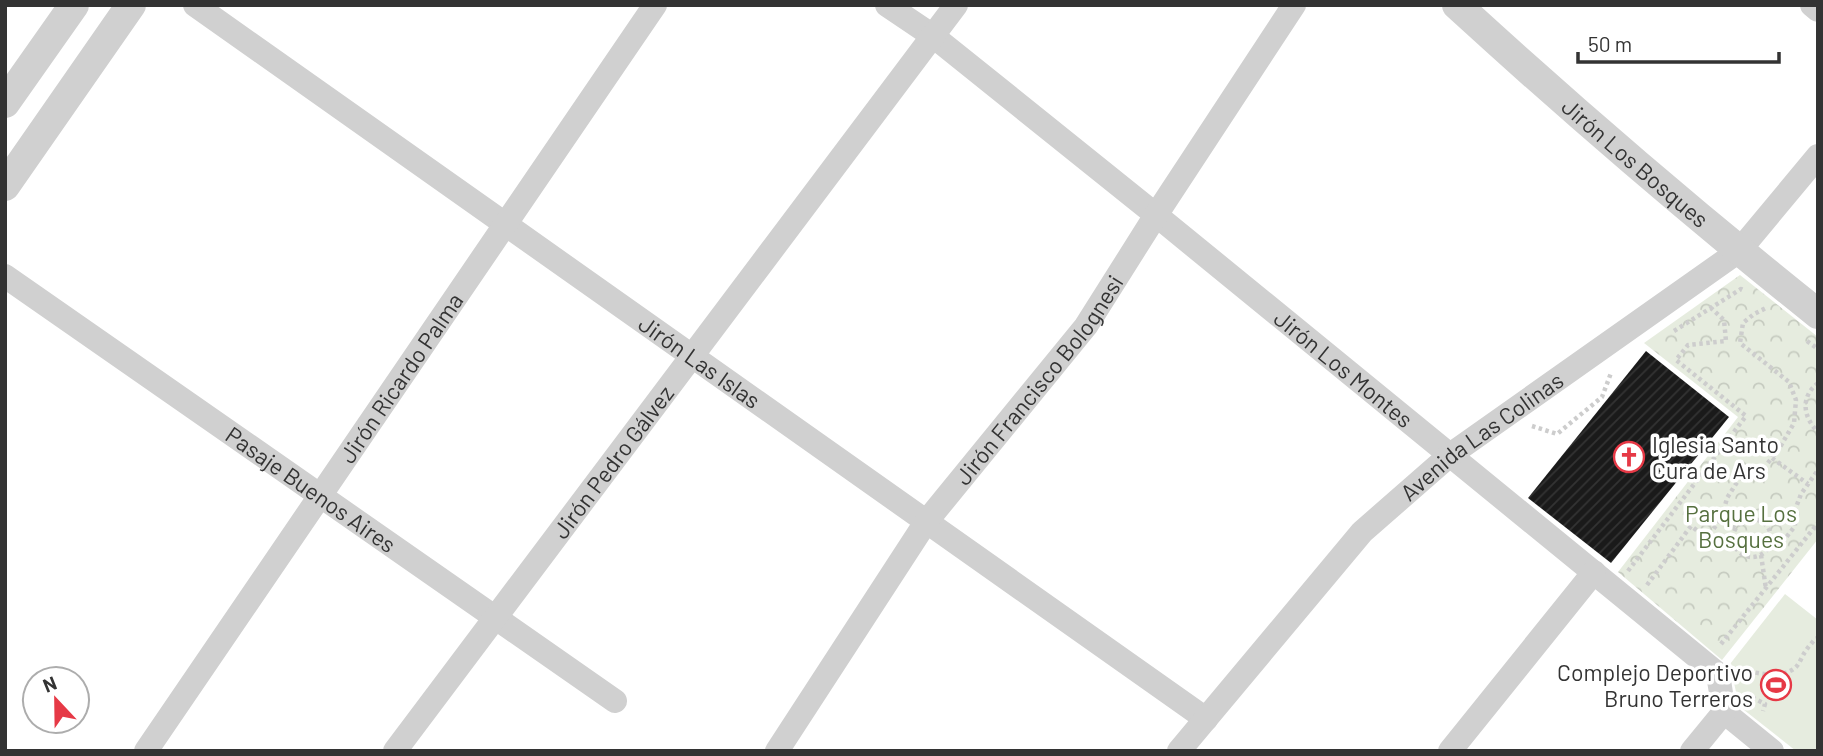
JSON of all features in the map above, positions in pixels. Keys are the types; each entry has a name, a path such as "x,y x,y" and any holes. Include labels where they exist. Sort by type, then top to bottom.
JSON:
{"street":[{"path":"5,103 74,5"},
{"path":"5,186 131,5"},
{"name":"Jirón Las Islas","path":"195,5 1206,719"},
{"name":"Jirón Ricardo Palma","path":"146,751 655,5"},
{"name":"Jirón Los Montes","path":"887,5 933,36 1156,215 1718,674"},
{"name":"Jirón Pedro Gálvez","path":"395,751 957,5"},
{"name":"Jirón Francisco Bolognesi","path":"777,751 926,522 1086,326 1294,5"},
{"name":"Jirón Los Bosques","path":"1457,5 1554,93 1739,251 1807,323"},
{"path":"1812,5 1818,10"},
{"name":"Avenida Las Colinas","path":"1179,751 1362,532 1450,455 1739,251 1818,156"},
{"name":"Pasaje Buenos Aires","path":"5,276 615,701"},
{"path":"1450,751 1594,572"},
{"path":"1718,674 1724,712 1772,751"},
{"path":"1692,751 1724,712"}],"path":[{"path":"1667,336 1741,289 1749,295"},
{"path":"1646,587 1691,526 1707,538 1722,517 1727,498 1741,476 1763,469 1795,419 1796,402 1789,382 1740,343 1743,323 1766,308 1758,302"},
{"path":"1653,593 1627,572 1746,416 1676,360 1688,345 1726,341 1724,320 1711,308"},
{"path":"1807,323 1818,349"},
{"path":"1529,425 1557,434 1602,397 1611,371"},
{"path":"1818,383 1812,387 1805,406 1810,425 1818,432"},
{"path":"1796,402 1805,406"},
{"path":"1795,419 1806,416"},
{"path":"1772,458 1808,484"},
{"path":"1770,547 1772,534 1764,523 1752,518 1735,528 1733,540 1738,551 1749,557 1762,555 1770,547 1780,545 1795,526 1795,510 1801,494 1818,470"},
{"path":"1722,517 1735,528"},
{"path":"1719,647 1818,523"},
{"path":"1762,555 1766,589"},
{"path":"1718,674 1735,667 1755,673 1784,673 1796,667 1818,638"}],"green space":[{"name":"Parque Los Bosques","path":"1740,275 1818,337 1818,539 1722,660 1618,572 1738,417 1644,343"},
{"name":"Complejo Deportivo Bruno Terreros","path":"1785,594 1818,620 1818,751 1796,751 1739,706 1730,664"}],"building":[{"name":"Iglesia Santo Cura de Ars","path":"1646,351 1729,417 1611,563 1528,498"}],"place":[{"name":"Iglesia Santo Cura de Ars","path":"1629,457"},
{"name":"Complejo Deportivo Bruno Terreros","path":"1776,685"}]}
